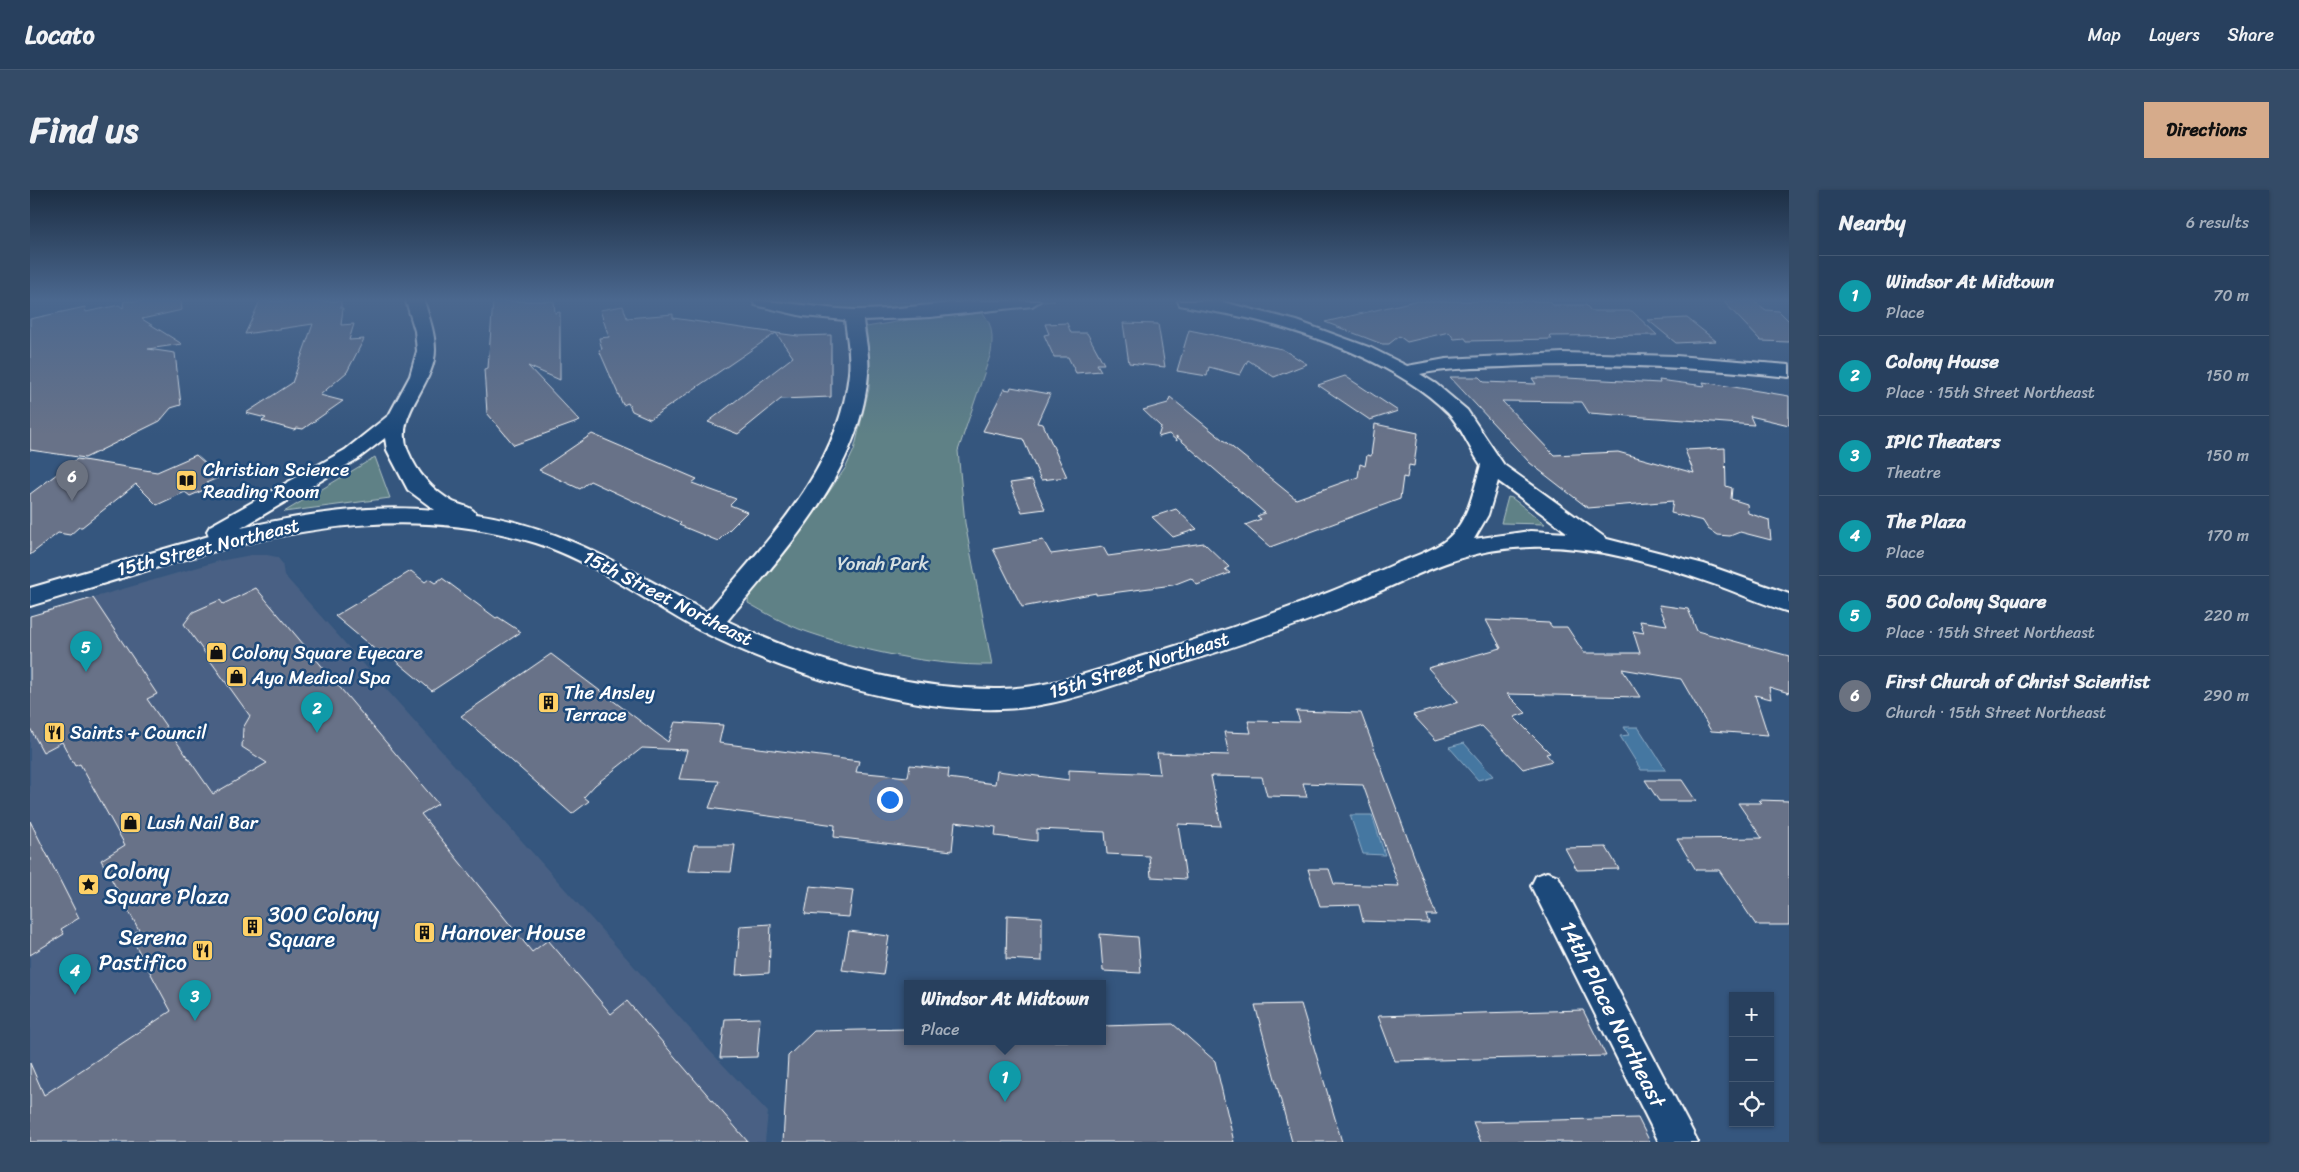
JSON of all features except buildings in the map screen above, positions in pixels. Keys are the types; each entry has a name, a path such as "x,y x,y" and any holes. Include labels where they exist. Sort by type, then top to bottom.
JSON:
{"street":[{"path":"425,345 426,351 420,376 397,418 395,436 397,450 416,485 446,507 496,524"},
{"path":"711,624 810,500 827,475 839,451 858,388 857,345"},
{"path":"1348,345 1405,373 1436,393 1455,408 1491,465 1603,546"},
{"path":"1405,373 1425,367 1600,358 1670,360 1789,371"},
{"path":"180,551 273,501 352,454 397,418"},
{"path":"1438,556 1460,541 1469,530 1478,514 1491,465"},
{"name":"15th Street Northeast","path":"30,597 180,551 289,524 360,516 419,515 496,524 544,538 580,552 711,624 772,651 864,680 958,697 994,699 1026,698 1076,687 1321,606 1438,556 1484,545 1528,539 1562,540 1603,546 1714,577 1789,603"},
{"name":"14th Place Northeast","path":"1547,886 1679,1142"}],"shaded area":[{"path":"251,555 277,557 282,563 284,575 708,1049 768,1112 765,1142 30,1142 30,616 219,561"},
{"path":"1624,727 1638,727 1666,770 1641,770 1620,736 1629,735"},
{"path":"1464,743 1493,776 1478,780 1449,747"},
{"path":"1350,815 1372,815 1385,855 1363,854"}],"green space":[{"name":"Yonah Park","path":"868,345 992,345 991,353 958,451 965,523 992,665 969,665 919,660 845,644 799,629 748,603 749,591 775,562 846,467 854,450 869,389 870,361"},
{"path":"375,457 390,498 284,512"},
{"path":"1508,497 1512,498 1545,524 1501,523"}],"place":[{"name":"Christian Science Reading Room","path":"187,480"},
{"name":"First Church of Christ Scientist","path":"72,501"},
{"name":"Colony Square Eyecare","path":"216,652"},
{"name":"500 Colony Square","path":"86,672"},
{"name":"Aya Medical Spa","path":"236,677"},
{"name":"The Ansley Terrace","path":"548,703"},
{"name":"Saints + Council","path":"54,732"},
{"name":"Colony House","path":"317,733"},
{"name":"Lush Nail Bar","path":"131,822"},
{"name":"Colony Square Plaza","path":"88,884"},
{"name":"300 Colony Square","path":"252,927"},
{"name":"Hanover House","path":"425,932"},
{"name":"Serena Pastifico","path":"203,950"},
{"name":"The Plaza","path":"75,995"},
{"name":"IPIC Theaters","path":"195,1021"},
{"name":"Windsor At Midtown","path":"1005,1102"}]}
